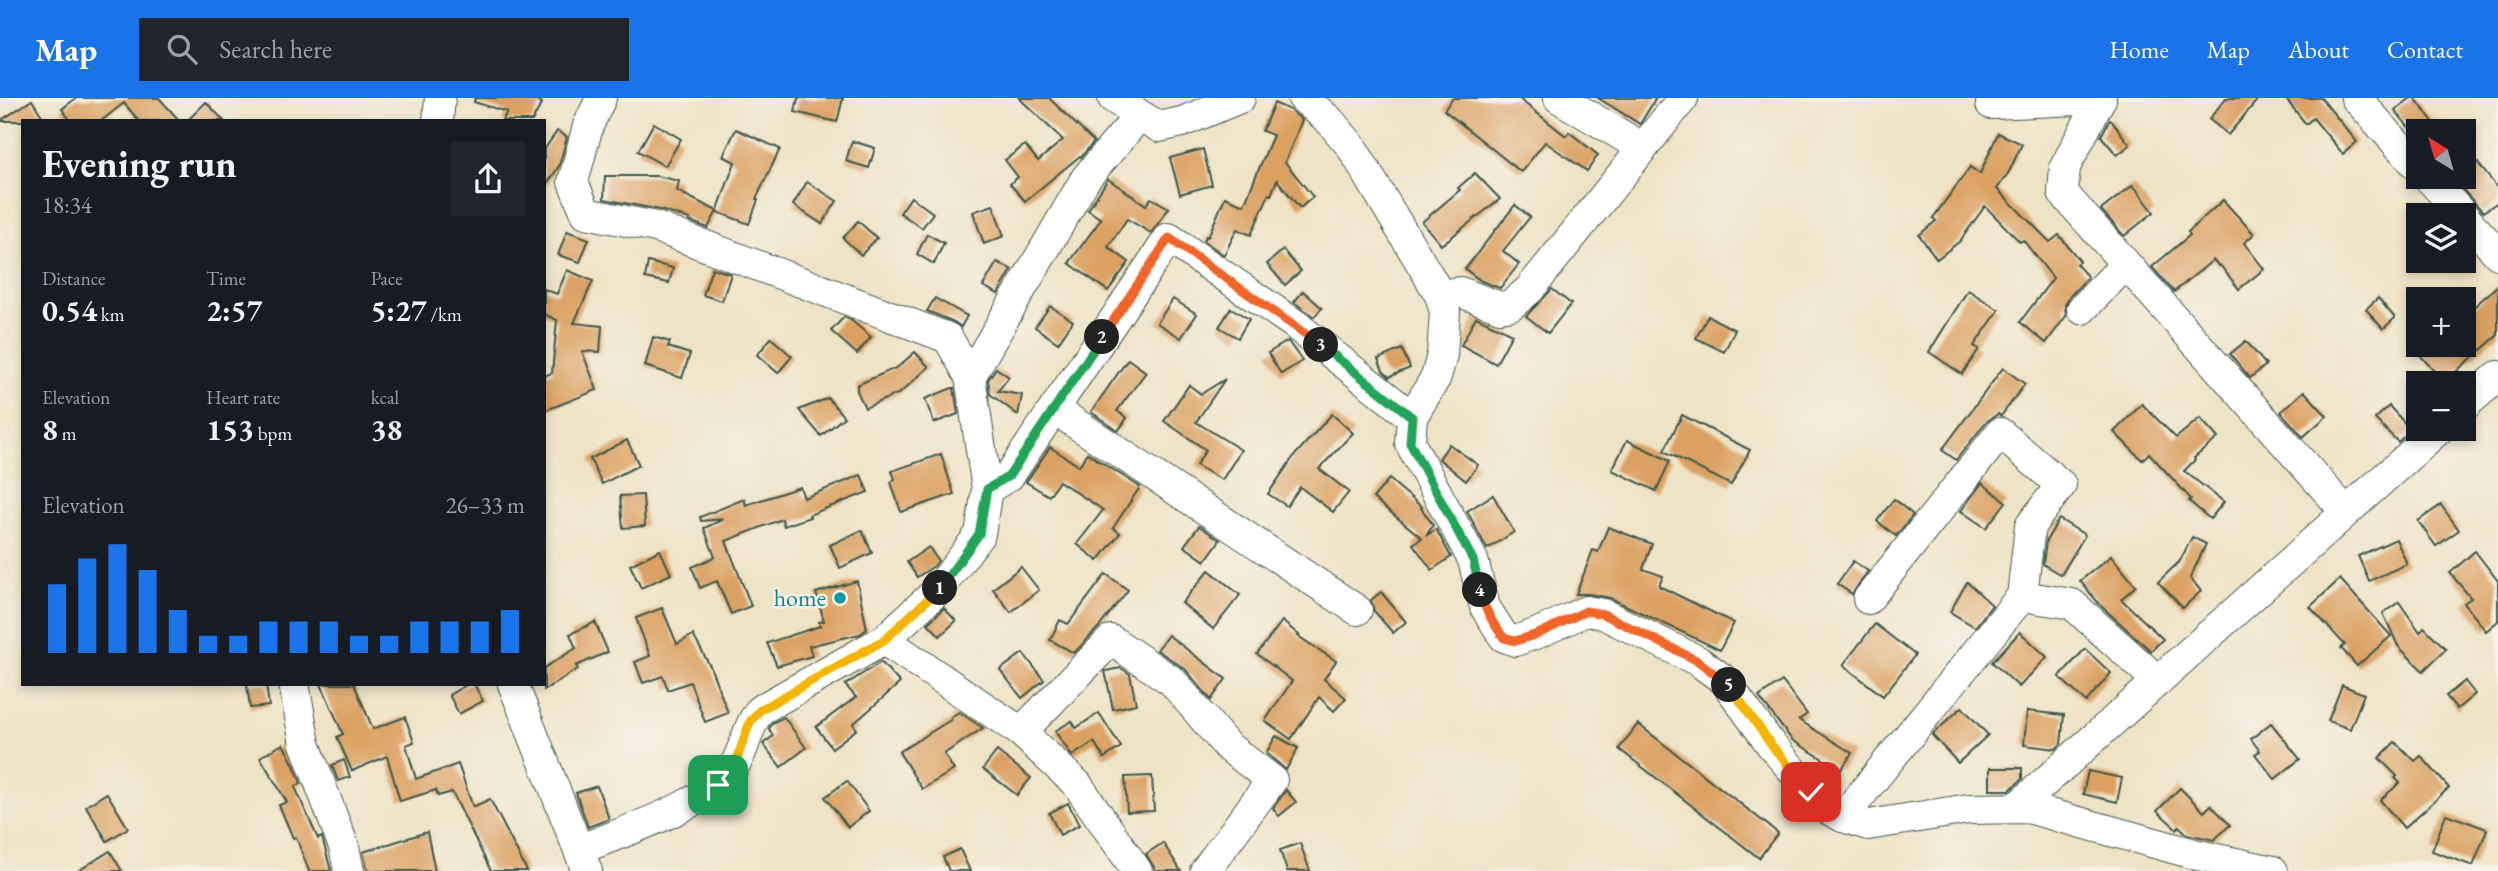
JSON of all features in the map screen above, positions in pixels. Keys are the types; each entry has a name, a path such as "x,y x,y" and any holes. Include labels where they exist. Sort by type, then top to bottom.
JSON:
{"street":[{"path":"438,119 440,98"},
{"path":"514,686 583,861 698,800 718,785 734,767 750,722 760,710 884,640 938,590 979,534 987,489 970,377 948,338 656,227 586,213 573,182 588,126 601,98"},
{"path":"1113,98 1158,127 1182,122 1240,98"},
{"path":"1303,98 1335,109 1351,146 1440,295 1445,312 1442,355 1436,377 1412,417 1410,443 1473,560 1485,607 1504,638 1515,641 1538,634 1586,611 1603,614 1698,661 1724,680 1772,746 1826,808 1868,825 1969,808 2028,808 2198,855 2273,871"},
{"path":"1559,98 1643,148"},
{"path":"1440,295 1460,292 1500,307 1511,305 1529,290 1683,98"},
{"path":"2356,98 2406,154"},
{"path":"1991,104 2101,99"},
{"path":"2101,99 2064,167 2063,193 2346,512"},
{"path":"970,377 1086,178 1139,116"},
{"path":"2439,189 2451,203"},
{"path":"2476,230 2498,254"},
{"path":"987,489 1009,476 1169,238 1293,323 1412,417"},
{"path":"2082,309 2125,265"},
{"path":"2476,395 2498,376"},
{"path":"1054,409 1357,610"},
{"path":"1843,817 2022,596 2030,526 2061,485 2000,433 1868,599"},
{"path":"2016,808 2426,441"},
{"path":"2022,596 2072,604 2158,681"},
{"path":"884,640 1021,732 1077,785 1137,871"},
{"path":"1021,732 1111,640 1172,681 1227,746 1272,780 1205,871"},
{"path":"294,686 305,744 344,847 349,871"}],"building":[{"path":"76,98 159,98 178,119 137,119 124,103 104,119 70,119 62,109"},
{"path":"475,98 533,98 542,103 533,119 503,119 507,112 474,102"},
{"path":"798,98 843,98 837,122 795,112"},
{"path":"1019,98 1049,98 1094,142 1081,157 1025,201 1010,184 1018,177 1005,160 1025,145 1038,161 1063,140"},
{"path":"1453,98 1518,98 1566,136 1569,132 1598,155 1587,171 1545,142 1521,172 1444,110"},
{"path":"1598,98 1656,98 1640,124"},
{"path":"2226,98 2259,98 2228,135 2209,119"},
{"path":"2285,98 2321,98 2357,142 2343,154 2313,118 2306,124"},
{"path":"2415,98 2431,119 2406,119 2406,124 2395,110"},
{"path":"32,100 44,119 21,119 0,121"},
{"path":"206,102 222,119 189,119"},
{"path":"1274,103 1290,110 1302,120 1285,162 1313,197 1300,208 1277,180 1251,235 1237,229 1224,255 1204,241 1225,197 1244,205 1273,135 1262,131"},
{"path":"2110,119 2130,145 2117,155 2101,136"},
{"path":"654,123 681,139 665,166 638,151"},
{"path":"736,129 780,149 756,199 758,200 749,224 717,212 735,162 723,156"},
{"path":"557,131 567,137 559,166 546,186 546,147"},
{"path":"1998,133 2022,144 2009,172 1997,189 2050,242 2059,235 2080,261 2076,264 2088,277 2069,297 2065,305 2066,316 2046,343 2020,322 2053,278 2023,240 2020,242 1985,206 1960,241 1937,259 1919,235 1936,221 1933,218 1970,167 1980,174"},
{"path":"852,141 875,148 869,168 846,161"},
{"path":"1203,149 1212,185 1180,194 1170,158"},
{"path":"2476,161 2498,189 2498,202 2483,212 2462,189 2476,189"},
{"path":"1475,173 1500,199 1441,245 1422,222 1460,190 1458,188"},
{"path":"605,176 657,176 679,181 677,191 717,211 708,228 689,221 690,219 660,210 604,199"},
{"path":"1108,179 1146,205 1151,198 1169,208 1151,233 1127,219 1108,247 1129,262 1108,291 1069,263 1101,219 1088,210"},
{"path":"807,182 837,201 822,224 793,205"},
{"path":"2133,185 2154,212 2124,236 2101,210"},
{"path":"911,197 933,213 922,228 900,213"},
{"path":"2223,200 2254,234 2244,243 2264,269 2239,289 2213,260 2174,292 2152,267 2190,235 2188,232"},
{"path":"993,205 1004,236 984,244 973,212"},
{"path":"1515,205 1530,217 1503,251 1519,264 1500,288 1481,281 1465,269"},
{"path":"858,221 877,238 861,255 843,238"},
{"path":"567,231 589,239 580,262 558,255"},
{"path":"927,234 944,243 934,264 917,254"},
{"path":"1283,250 1301,271 1285,285 1267,264"},
{"path":"648,262 673,268 669,283 645,278"},
{"path":"997,262 1012,270 998,294 983,286"},
{"path":"712,268 731,274 722,301 703,295"},
{"path":"567,270 593,281 574,323 602,326 600,352 582,351 597,390 546,410 546,375 552,373 557,320 546,315 546,290 557,294"},
{"path":"2498,285 2498,335 2476,354 2476,305"},
{"path":"1552,289 1571,304 1548,333 1526,316"},
{"path":"1968,290 1999,310 1974,346 1979,349 1962,374 1929,352"},
{"path":"1303,291 1322,308 1314,317 1294,302"},
{"path":"935,298 967,316 961,327 927,311"},
{"path":"2378,298 2395,318 2383,329 2366,309"},
{"path":"1173,299 1197,314 1181,338 1157,323"},
{"path":"1050,306 1073,321 1058,343 1035,327"},
{"path":"1231,308 1249,319 1238,338 1219,327"},
{"path":"1708,316 1735,330 1724,352 1696,338"},
{"path":"844,317 871,337 857,354 831,331"},
{"path":"1476,317 1512,334 1496,364 1461,345"},
{"path":"653,337 670,342 668,347 690,354 682,378 645,366"},
{"path":"771,338 792,356 778,373 757,355"},
{"path":"1288,341 1302,361 1281,374 1268,353"},
{"path":"2246,341 2266,365 2250,378 2230,354"},
{"path":"1402,349 1410,368 1389,377 1378,359"},
{"path":"915,352 929,367 900,393 865,408 857,385 898,367"},
{"path":"2422,357 2473,357 2457,371 2434,371"},
{"path":"1128,359 1146,372 1117,411 1127,418 1118,431 1091,412"},
{"path":"996,368 1009,377 998,391 1022,395 1018,415 990,394 988,380"},
{"path":"2003,368 2025,384 2001,416 1998,414 1986,422 1956,460 1942,450"},
{"path":"1225,379 1196,422 1241,450 1222,480 1196,465 1206,450 1164,421 1189,385 1201,394"},
{"path":"952,388 958,414 934,423 925,399"},
{"path":"2304,391 2327,416 2303,437 2281,412"},
{"path":"828,398 844,417 821,436 799,410"},
{"path":"2142,404 2176,438 2200,418 2218,438 2194,458 2184,471 2224,502 2210,519 2189,501 2191,499 2149,453 2142,460 2114,432"},
{"path":"2389,406 2406,425 2406,435 2398,442 2375,419"},
{"path":"1332,414 1353,433 1319,469 1349,492 1333,512 1300,487 1287,506 1268,494 1294,456"},
{"path":"1682,415 1750,450 1731,485 1664,451"},
{"path":"627,440 639,465 602,484 590,459"},
{"path":"1627,440 1670,461 1656,491 1612,470"},
{"path":"1449,444 1478,465 1466,481 1439,459"},
{"path":"1050,447 1079,466 1087,453 1140,487 1113,528 1120,533 1098,561 1077,544 1103,510 1059,481 1049,496 1026,482"},
{"path":"941,454 954,494 901,512 891,482 895,479 892,471"},
{"path":"861,475 868,492 784,526 782,519 726,541 751,606 731,614 717,581 700,588 692,567 715,557 704,528 724,519 701,521 700,517 744,499 746,505 800,487 804,498"},
{"path":"1389,479 1422,507 1433,525 1426,536 1436,529 1451,557 1432,570 1413,544 1422,538 1373,498"},
{"path":"1982,483 2006,502 1986,528 1961,511"},
{"path":"643,495 645,526 623,528 620,496"},
{"path":"1493,495 1514,532 1487,549 1467,511"},
{"path":"1894,499 1913,515 1896,536 1877,521"},
{"path":"2441,505 2459,530 2436,546 2418,521"},
{"path":"2059,519 2085,535 2061,575 2043,564 2046,541"},
{"path":"1199,526 1220,540 1205,561 1184,546"},
{"path":"1608,527 1652,544 1643,569 1663,576 1659,586 1734,623 1720,650 1610,598 1576,594 1593,550 1598,552"},
{"path":"862,530 872,553 840,568 830,545"},
{"path":"2192,537 2206,544 2190,578 2201,591 2183,608 2158,582 2180,561"},
{"path":"2396,539 2407,564 2369,581 2358,556"},
{"path":"929,547 938,561 917,577 907,562"},
{"path":"660,550 671,574 641,588 630,565"},
{"path":"2475,551 2498,581 2498,621 2486,631 2464,603 2471,598 2450,573"},
{"path":"2111,556 2136,586 2121,599 2163,639 2151,651 2101,606 2080,581"},
{"path":"1853,561 1868,571 1852,594 1837,584"},
{"path":"1021,567 1039,590 1011,612 993,589"},
{"path":"1209,570 1240,595 1213,629 1182,603"},
{"path":"1106,574 1128,590 1099,627 1074,653 1050,640 1060,620 1068,624"},
{"path":"2340,579 2391,636 2357,666 2341,648 2345,645 2310,607"},
{"path":"857,581 867,629 860,634 809,646 812,656 777,666 767,643 820,626 819,622 824,621 816,593"},
{"path":"1967,582 1992,605 1975,627 1950,612"},
{"path":"1381,592 1406,622 1393,633 1374,611 1371,600"},
{"path":"2399,602 2420,632 2424,627 2446,649 2423,671 2398,646 2383,613"},
{"path":"662,608 677,644 693,635 710,666 728,713 705,722 690,682 668,690 663,676 643,683 635,662 650,656 636,618"},
{"path":"944,608 956,621 940,636 928,623"},
{"path":"1282,621 1298,636 1336,661 1324,679 1346,698 1334,711 1319,697 1291,739 1265,721 1292,681 1257,654"},
{"path":"595,622 608,652 576,666 578,669 544,690 546,667 576,648 570,634"},
{"path":"1875,624 1915,655 1883,696 1843,665"},
{"path":"2020,632 2047,657 2019,687 1992,662"},
{"path":"1168,635 1226,679 1211,700 1185,669 1157,650"},
{"path":"2085,649 2111,673 2086,702 2059,677"},
{"path":"1023,653 1044,680 1022,698 1000,670"},
{"path":"881,662 900,683 853,724 857,729 832,748 816,727 856,697 845,685"},
{"path":"1121,668 1130,674 1136,704 1113,709 1105,671"},
{"path":"1782,681 1807,714 1799,720 1852,753 1841,770 1792,740 1759,697"},
{"path":"2465,681 2475,694 2457,709 2446,696"},
{"path":"2342,685 2364,694 2350,729 2328,721"},
{"path":"247,686 266,686 269,706 250,708"},
{"path":"322,686 355,686 373,729 405,717 414,742 406,745 416,779 458,764 473,807 490,799 527,871 491,871 452,792 438,796 436,790 400,801 387,756 352,771 337,737 343,734"},
{"path":"465,686 475,686 483,701 459,714 449,695"},
{"path":"1962,707 1988,735 1958,763 1932,735"},
{"path":"2027,711 2064,715 2061,744 2056,749 2024,745"},
{"path":"959,712 983,728 944,754 954,770 922,789 899,752"},
{"path":"1099,713 1121,747 1104,758 1094,742 1072,756 1055,731 1072,721 1076,728"},
{"path":"784,717 806,748 781,767 763,744 773,736 769,729 772,723"},
{"path":"2271,723 2300,759 2275,779 2255,754 2260,751 2251,739"},
{"path":"1638,724 1778,833 1759,858 1619,749"},
{"path":"1276,736 1298,748 1286,770 1266,753"},
{"path":"2395,742 2415,761 2421,756 2449,788 2404,828 2380,800 2400,783 2395,778 2397,776 2379,758"},
{"path":"283,744 301,783 295,787 318,839 322,837 331,871 309,871 296,837 293,838 279,805 287,802 260,757"},
{"path":"997,751 1031,778 1017,795 983,769"},
{"path":"344,760 350,777 338,781 332,765"},
{"path":"1990,768 2022,768 2022,779 2010,790 1990,790"},
{"path":"2088,771 2122,778 2117,802 2083,794"},
{"path":"1152,776 1154,811 1127,812 1125,777"},
{"path":"847,781 869,811 848,827 825,797"},
{"path":"597,786 609,819 588,827 576,793"},
{"path":"2180,788 2204,812 2211,805 2230,825 2214,840 2187,834 2179,826 2177,829 2157,811"},
{"path":"1286,790 1296,802 1279,816 1273,808"},
{"path":"107,793 128,828 107,841 86,806"},
{"path":"1068,803 1079,825 1060,835 1049,813"},
{"path":"2446,814 2487,829 2473,866 2432,851"},
{"path":"427,832 435,871 368,871 363,852"},
{"path":"1163,843 1181,871 1156,871 1146,854"},
{"path":"1300,843 1310,871 1287,871 1280,850"},
{"path":"960,849 970,871 949,871 943,857"},
{"path":"110,851 122,871 78,871"}],"place":[{"name":"home","path":"840,598"}],"route":[{"path":"718,785 734,767 750,722 760,710 884,640 938,590 979,534 987,489 1009,476 1169,238 1293,323 1412,417 1410,443 1473,560 1485,607 1504,638 1515,641 1538,634 1586,611 1603,614 1698,661 1724,680 1772,746 1811,792"}]}
